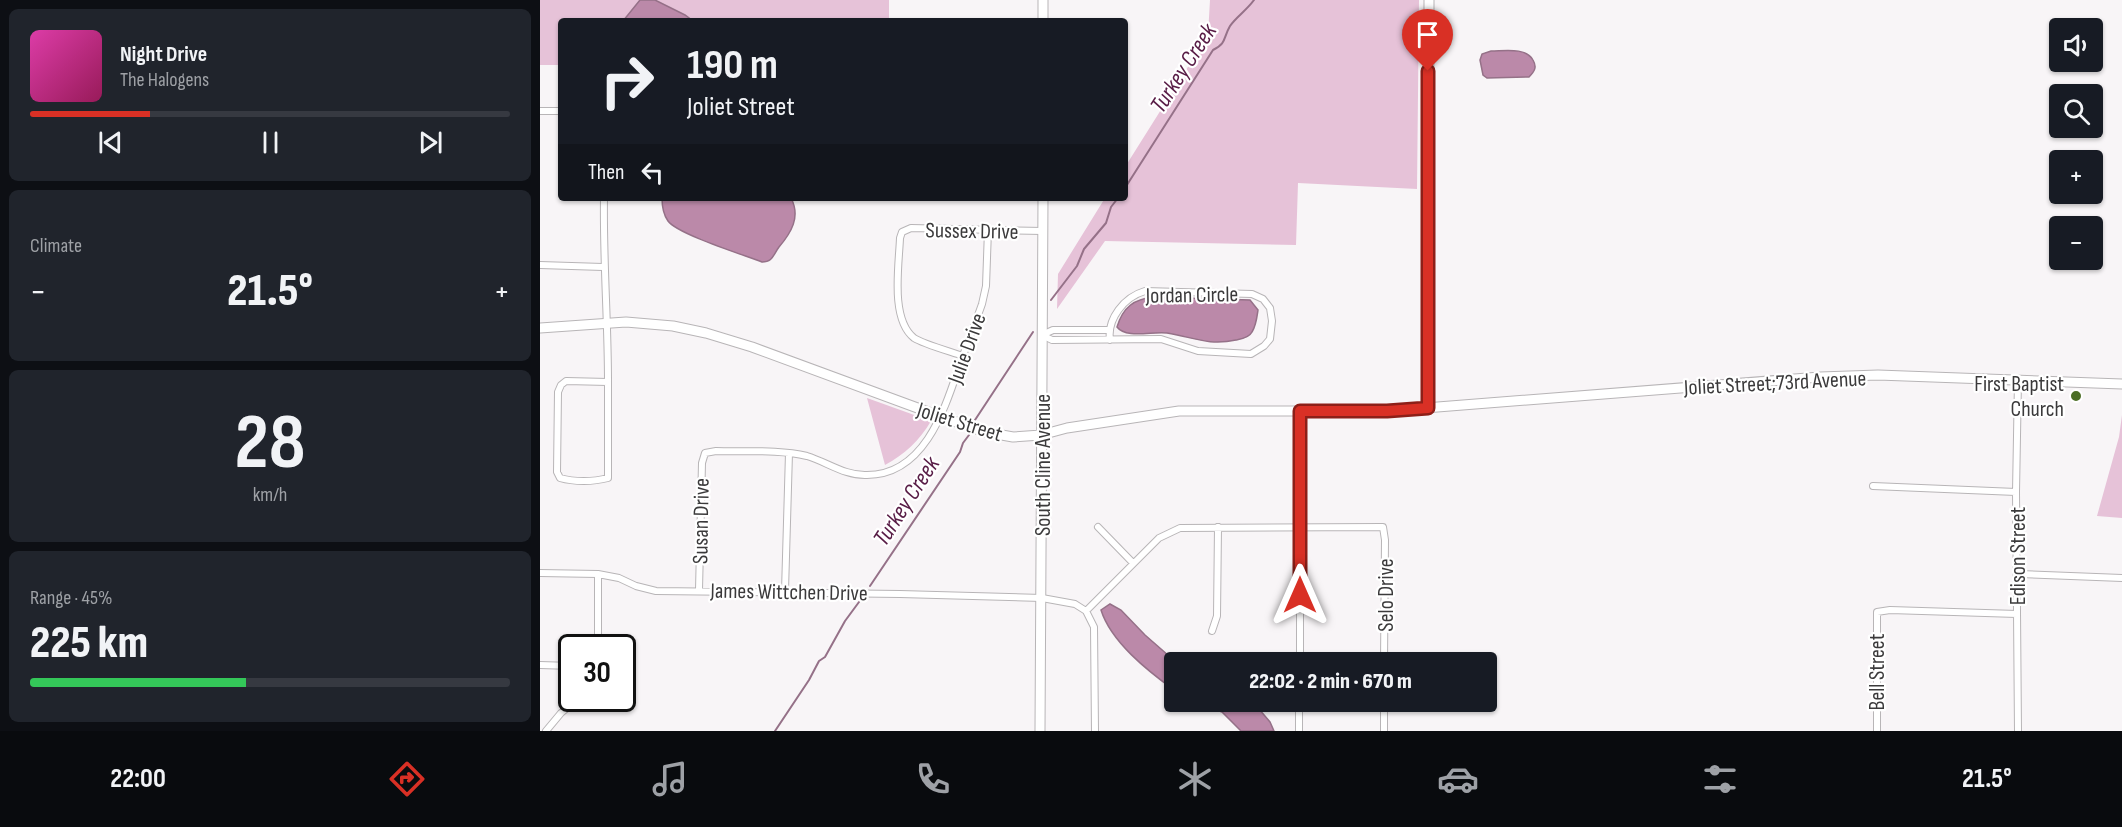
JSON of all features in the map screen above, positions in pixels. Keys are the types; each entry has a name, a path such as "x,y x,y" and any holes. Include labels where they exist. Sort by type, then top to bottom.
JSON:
{"street":[{"path":"1043,0 1043,18"},
{"path":"1428,408 1429,0"},
{"path":"540,111 558,111"},
{"path":"604,201 603,267 608,323 608,382 608,478 599,481 560,478 557,472 558,392 561,385 566,381 608,382"},
{"name":"South Cline Avenue","path":"1040,731 1043,201"},
{"name":"Sussex Drive","path":"963,356 915,338 905,326 899,312 902,232 911,228 1043,231"},
{"name":"Julie Drive","path":"705,453 716,451 789,453 809,456 848,473 868,476 892,470 911,457 926,442 942,417 982,304 986,286 988,230"},
{"path":"540,265 603,267"},
{"name":"Jordan Circle","path":"1042,335 1052,340 1161,339 1198,351 1251,354 1270,339 1272,321 1270,308 1263,299 1252,294 1145,291 1129,298 1108,330"},
{"name":"Joliet Street","path":"540,328 637,322 673,326 728,339 942,417 998,435 1013,437 1041,435 1067,428 1179,411 1387,411 1428,408"},
{"path":"1042,335 1053,330 1108,330 1110,340"},
{"name":"Joliet Street;73rd Avenue","path":"1428,408 1820,377 1878,375 2122,384"},
{"name":"Edison Street","path":"2018,380 2016,492 2018,731"},
{"path":"1299,652 1300,411"},
{"name":"Susan Drive","path":"699,590 702,463 705,453"},
{"path":"785,591 789,453"},
{"path":"1873,486 2016,492"},
{"path":"1098,527 1133,563"},
{"path":"1212,631 1217,616 1218,527"},
{"path":"1095,731 1094,627 1086,611 1133,563 1159,538 1180,528 1300,527"},
{"name":"Selo Drive","path":"1300,527 1383,527 1385,540 1384,652"},
{"name":"James Wittchen Drive","path":"540,573 598,574 619,578 636,586 656,591 785,591 1042,598 1075,604 1086,611"},
{"path":"598,574 598,634"},
{"path":"2018,574 2122,578"},
{"name":"Bell Street","path":"1876,731 1877,612 1890,610 2017,614"},
{"path":"540,665 558,666"},
{"path":"546,731 562,712"},
{"path":"1299,712 1299,731"},
{"path":"1384,712 1384,731"}],"shaded area":[{"path":"540,0 889,0 889,18 558,18 558,65 540,65"},
{"path":"640,0 655,0 689,18 625,18"},
{"path":"1210,0 1419,0 1417,189 1298,183 1296,245 1105,241 1057,309 1058,274 1103,201 1128,201 1128,162 1208,35"},
{"path":"1491,51 1525,53 1534,62 1534,71 1529,77 1487,78 1483,75 1480,60 1482,54"},
{"path":"662,201 792,201 795,218 791,230 772,258 762,262 684,232 668,221"},
{"path":"1154,297 1250,300 1258,310 1251,334 1226,342 1167,333 1127,333 1117,327 1122,314 1130,305"},
{"path":"867,398 931,421 911,446 899,457 885,465"},
{"path":"2122,415 2122,518 2097,516 2119,437"},
{"path":"1110,604 1121,610 1164,652 1164,682 1142,665 1122,644 1106,622 1101,610"},
{"path":"1222,712 1262,712 1274,731 1241,731"}],"waterway":[{"name":"Turkey Creek","path":"1128,183 1213,50 1223,42 1230,26 1254,0"},
{"name":"Turkey Creek","path":"1051,300 1077,266 1084,249 1106,223 1111,207 1116,201"},
{"name":"Turkey Creek","path":"975,420 1033,332"},
{"name":"Turkey Creek","path":"870,586 969,435"},
{"name":"Turkey Creek","path":"775,731 859,602"}],"place":[{"name":"First Baptist Church","path":"2076,396"}],"route":[{"path":"1300,595 1300,411 1387,411 1428,408 1428,71"}]}
